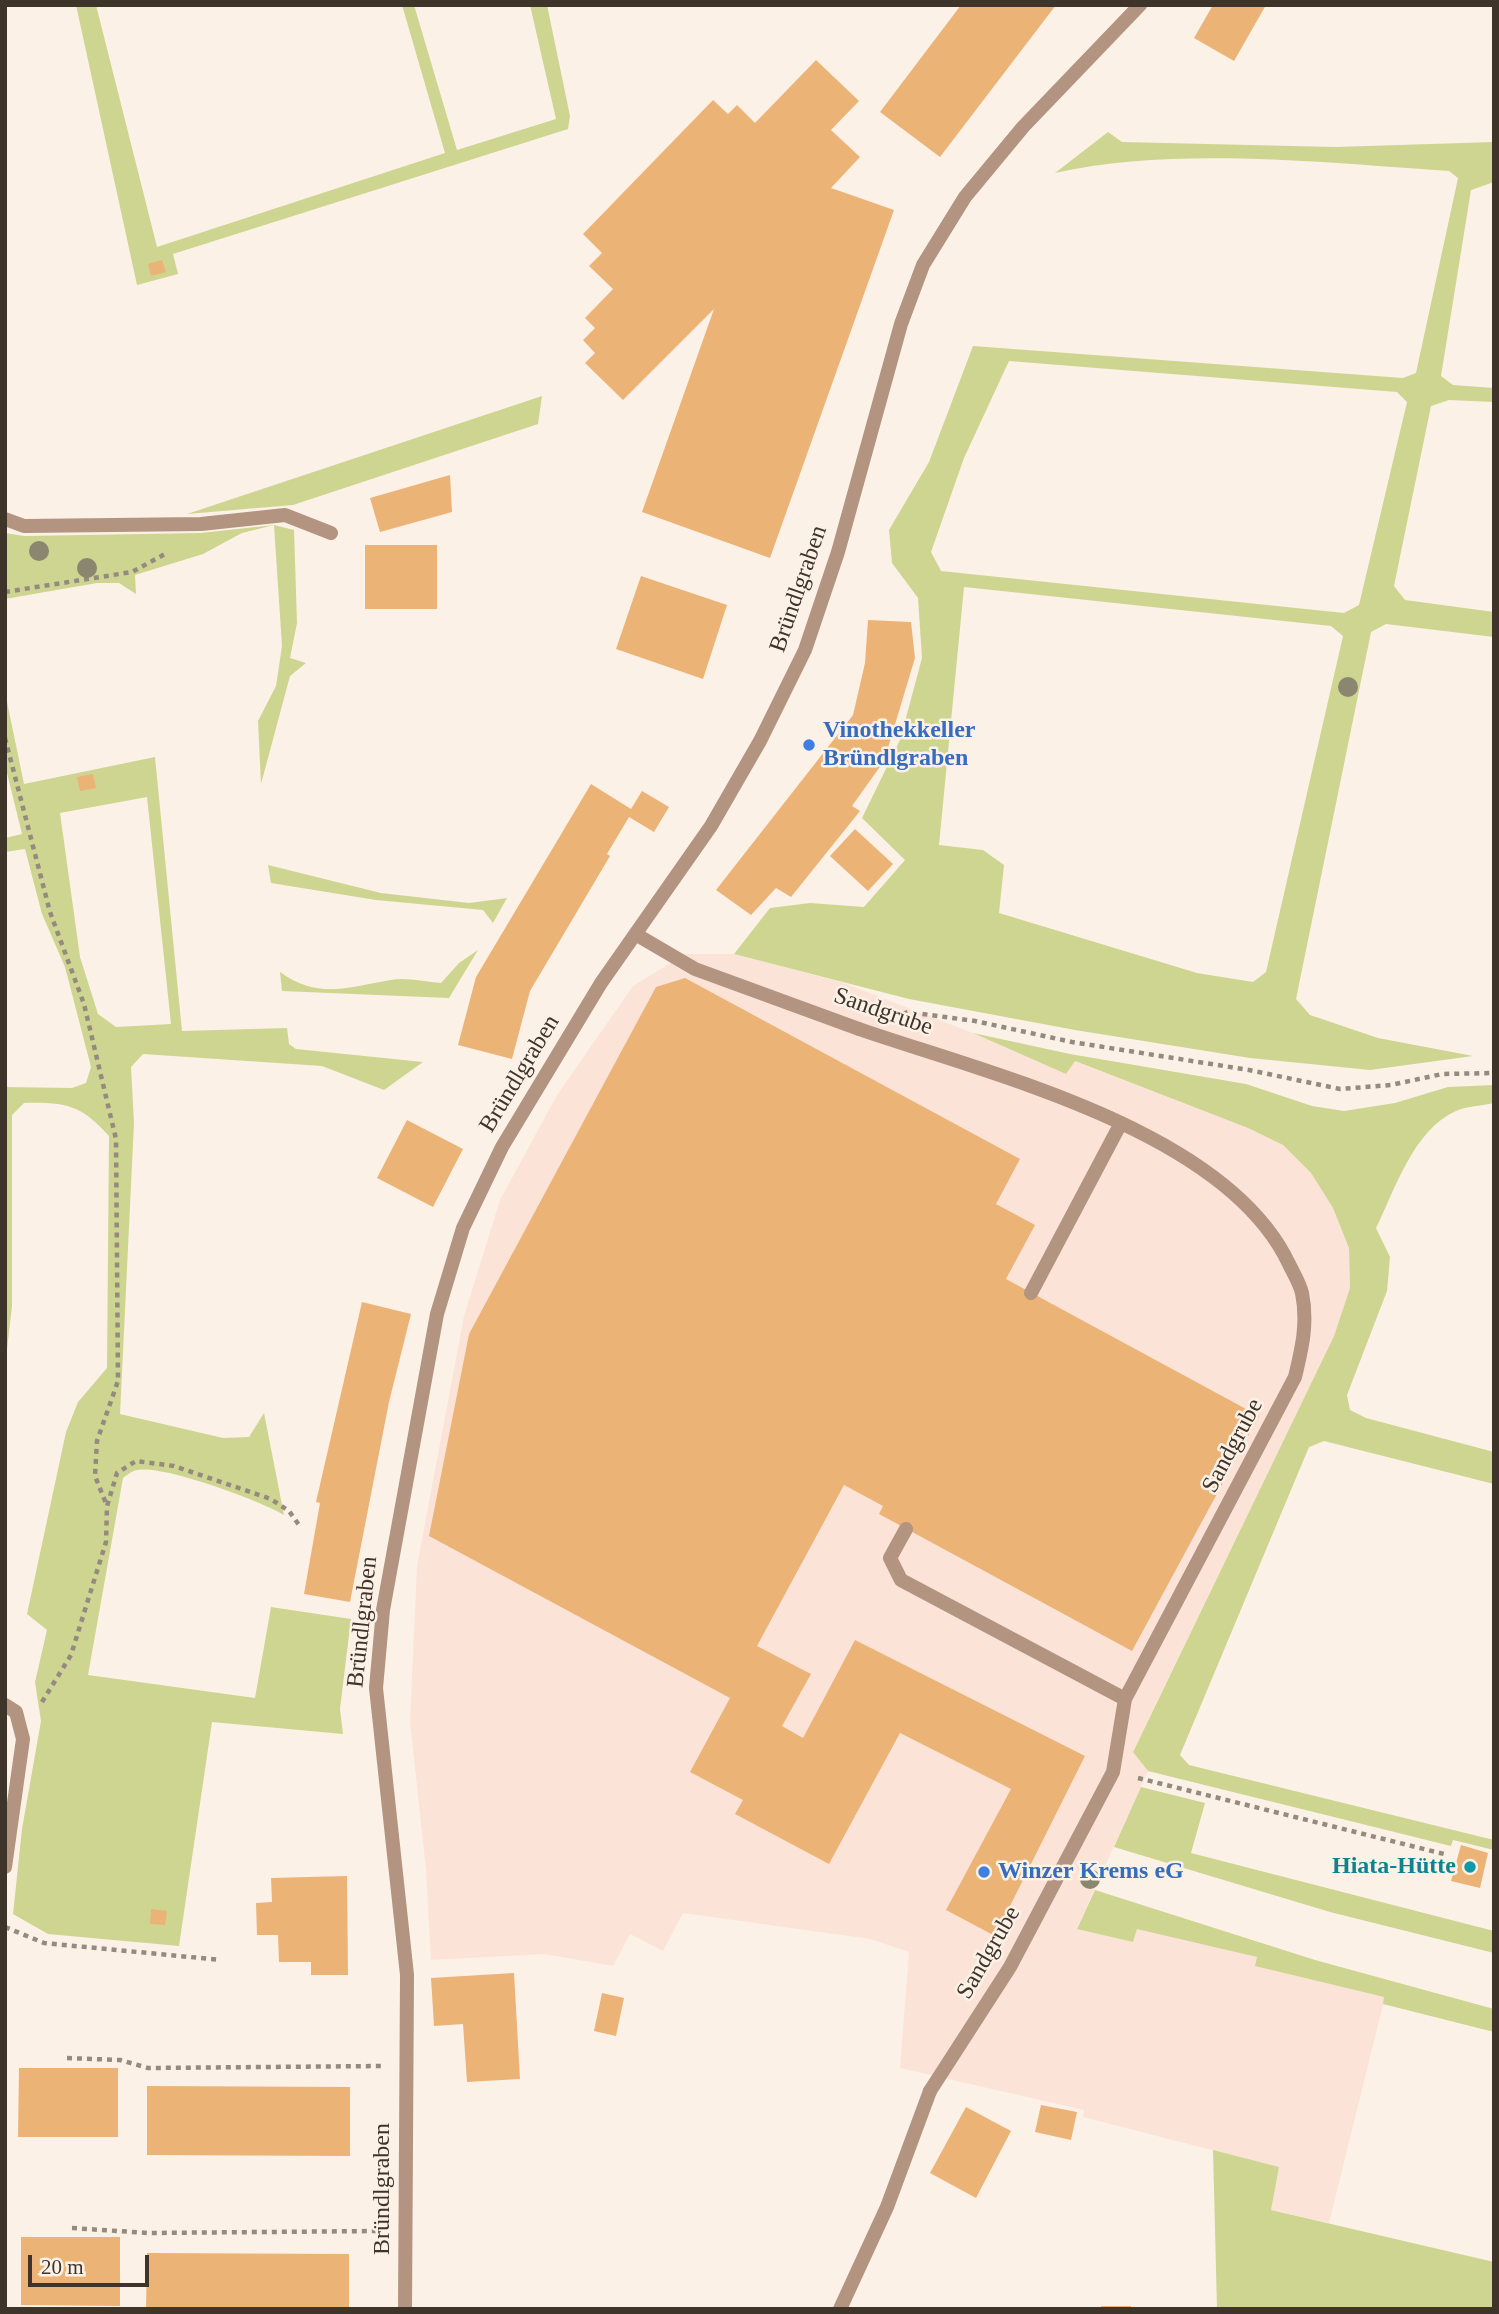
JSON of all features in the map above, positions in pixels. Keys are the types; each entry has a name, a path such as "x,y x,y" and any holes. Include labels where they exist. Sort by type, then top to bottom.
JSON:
{"street":[{"name":"Bründlgraben","path":"405,2309 407,1975 376,1688 383,1610 437,1314 463,1227 502,1147 601,983 711,826 760,741 805,650 838,552 901,324 923,265 965,197 1015,137 1140,5"},
{"path":"5,519 24,526 201,524 285,515 331,533"},
{"name":"Sandgrube","path":"637,935 695,969 859,1029 983,1068 1121,1123 1202,1169 1243,1201 1280,1244 1302,1291 1306,1331 1295,1377 1125,1699 1114,1772 1010,1967 930,2091 887,2207 840,2309"},
{"path":"1031,1293 1121,1123"},
{"path":"906,1529 890,1558 901,1580 1125,1699"},
{"path":"5,1867 23,1740 10,1709"}],"path":[{"path":"5,593 132,572 173,550 201,524"},
{"path":"5,738 50,912 84,1004 116,1139 118,1381 97,1441 95,1476 107,1506"},
{"path":"859,1029 908,1012 975,1021 1072,1042 1249,1070 1340,1089 1391,1085 1442,1074 1494,1073"},
{"path":"10,1709 42,1702 71,1655 106,1542 107,1506 117,1472 136,1461 174,1466 271,1499 289,1511 299,1525"},
{"path":"1114,1772 1448,1855"},
{"path":"5,1927 44,1943 221,1960"},
{"path":"67,2058 120,2060 148,2068 407,2066"},
{"path":"72,2228 148,2233 405,2231"}],"shaded area":[{"path":"685,954 734,954 841,982 973,1033 1066,1074 1074,1061 1248,1128 1283,1145 1311,1173 1333,1208 1349,1248 1350,1288 1334,1336 1133,1751 1148,1771 1077,1928 1133,1942 1137,1928 1258,1957 1256,1966 1385,1997 1329,2223 1271,2210 1278,2167 1083,2117 1084,2110 900,2068 909,1952 870,1939 683,1913 663,1951 630,1934 613,1966 544,1954 431,1960 426,1870 410,1722 417,1566 464,1316 500,1200 557,1095 633,986"}],"green space":[{"path":"76,5 96,5 157,247 445,153 402,5 414,5 457,150 556,119 530,5 547,5 570,116 568,129 173,254 178,274 137,285"},
{"path":"1108,132 1122,142 1335,147 1494,142 1494,182 1471,190 1441,376 1453,385 1494,388 1494,402 1449,400 1431,406 1394,586 1405,600 1494,612 1494,637 1386,624 1371,632 1296,999 1310,1015 1378,1038 1473,1056 1370,1070 1250,1058 1075,1030 909,999 734,954 770,908 810,903 864,907 905,860 862,818 900,740 922,658 918,598 892,563 889,530 929,462 973,346 1403,378 1416,373 1458,178 1449,171 1302,161 1200,158 1149,160 1055,173","holes":["1009,361 1397,392 1407,402 1359,605 1344,613 941,571 931,552 964,458","964,587 1331,626 1343,636 1266,972 1253,982 1197,973 999,913 1004,865 983,850 939,845"]},
{"path":"542,396 538,424 293,505 187,514"},
{"path":"274,525 294,530 297,623 290,658 306,663 290,676 261,784 258,721 276,686 282,646"},
{"path":"274,525 242,533 203,554 135,575 136,594 119,583 97,583 5,599 5,533 24,536 201,533"},
{"path":"5,692 24,784 155,757 182,1031 287,1028 289,1044 296,1049 423,1062 384,1090 322,1066 143,1054 131,1067 134,1123 120,1414 223,1438 249,1437 264,1413 284,1515 235,1493 169,1473 138,1470 123,1478 88,1675 255,1698 271,1607 351,1619 340,1709 343,1734 212,1722 179,1946 48,1934 13,1914 22,1829 41,1721 35,1682 47,1630 27,1614 66,1432 78,1402 107,1368 109,1136 81,1112 62,1105 24,1103 12,1115 12,1306 5,1367 5,1087 72,1088 86,1083 91,1067 65,967 42,914 25,849 5,852 5,838 22,834 5,765","holes":["147,797 171,1024 116,1027 98,1014 80,957 60,813"]},
{"path":"268,865 381,893 469,903 507,898 493,923 483,910 376,900 271,883"},
{"path":"478,950 449,998 282,991 280,972 294,981 321,989 347,988 397,979 441,983 459,963"},
{"path":"973,1033 1070,1054 1246,1084 1312,1106 1344,1111 1395,1103 1448,1087 1494,1085 1494,1103 1465,1108 1441,1120 1417,1146 1398,1179 1376,1228 1390,1257 1387,1291 1347,1395 1350,1410 1366,1418 1494,1452 1494,1484 1324,1441 1309,1447 1180,1755 1189,1765 1494,1840 1494,1850 1453,1840 1451,1846 1148,1771 1133,1752 1334,1336 1350,1288 1349,1248 1333,1208 1311,1173 1283,1145 1248,1128 1075,1061 1066,1074"},
{"path":"1141,1787 1205,1803 1191,1853 1494,1931 1494,1953 1330,1912 1114,1847"},
{"path":"1095,1890 1315,1960 1494,2009 1494,2032 1383,2004 1384,1997 1255,1966 1257,1957 1137,1929 1133,1942 1077,1929"},
{"path":"1213,2150 1279,2167 1271,2210 1494,2262 1494,2309 1217,2309"}],"building":[{"path":"961,5 1056,5 940,157 880,112"},
{"path":"1213,5 1266,5 1234,61 1194,38"},
{"path":"816,60 859,101 831,130 860,157 831,188 894,210 770,558 642,512 714,309 623,400 585,363 595,353 583,340 595,328 585,318 613,289 589,266 602,253 583,234 713,100 728,114 737,105 755,123"},
{"path":"162,260 166,272 151,276 148,264"},
{"path":"450,475 452,512 380,532 370,498"},
{"path":"365,545 437,545 437,609 365,609"},
{"path":"641,576 727,605 703,679 616,649"},
{"path":"868,620 911,622 915,658 884,761 852,806 860,811 791,897 776,888 751,915 716,890 853,715 865,663"},
{"path":"93,774 96,788 80,791 77,777"},
{"path":"591,784 631,809 642,791 669,807 654,832 629,817 607,854 610,856 530,991 512,1059 458,1045 476,977"},
{"path":"855,829 893,864 868,891 830,856"},
{"path":"685,978 1020,1159 996,1204 1035,1225 1006,1279 1259,1416 1132,1651 879,1514 883,1506 844,1485 757,1646 811,1674 782,1726 803,1738 855,1640 1085,1756 995,1936 946,1910 1011,1789 900,1733 829,1864 735,1814 743,1800 690,1772 730,1698 429,1536 469,1334 656,987"},
{"path":"407,1120 463,1149 433,1207 377,1178"},
{"path":"362,1302 411,1314 389,1402 350,1602 304,1594 320,1503 316,1502"},
{"name":"Hiata-Hütte","path":"1461,1845 1488,1853 1480,1888 1451,1881"},
{"path":"347,1876 348,1975 311,1975 311,1962 279,1962 278,1935 257,1935 256,1903 272,1902 271,1878"},
{"path":"151,1909 167,1911 165,1925 150,1924"},
{"path":"514,1973 520,2079 467,2082 463,2024 434,2026 431,1978"},
{"path":"602,1993 624,1998 616,2036 594,2031"},
{"path":"19,2068 118,2068 118,2137 18,2137"},
{"path":"147,2086 350,2087 350,2156 147,2155"},
{"path":"1041,2105 1077,2112 1071,2140 1035,2132"},
{"path":"966,2107 1011,2131 976,2198 930,2173"},
{"path":"21,2237 120,2237 120,2306 21,2305"},
{"path":"147,2253 349,2254 349,2309 146,2309"},
{"path":"1101,2306 1131,2306 1131,2309 1101,2309"}],"place":[{"name":"Vinothekkeller Bründlgraben","path":"809,745"},
{"name":"Hiata-Hütte","path":"1470,1867"},
{"name":"Winzer Krems eG","path":"984,1872"}]}
